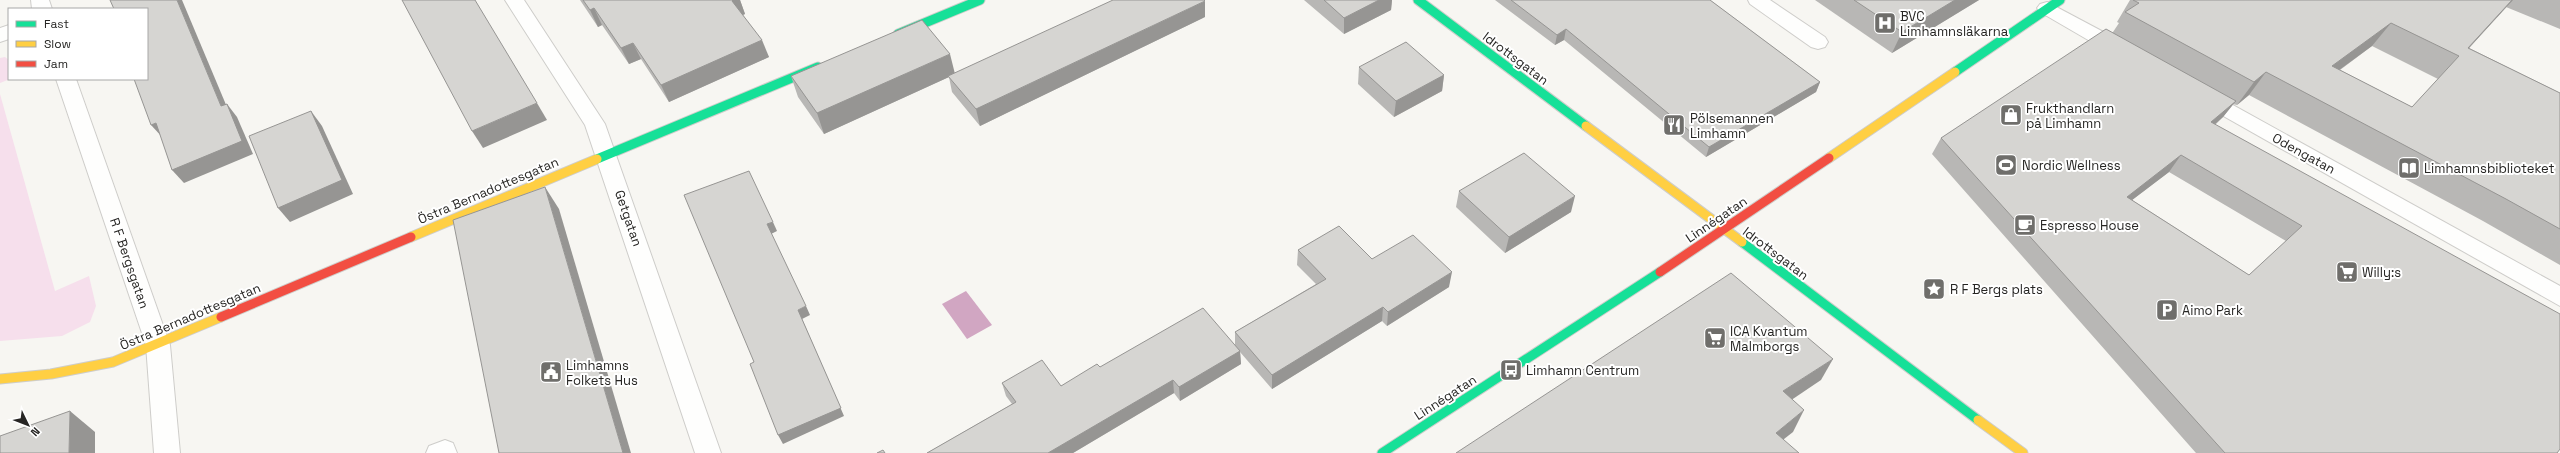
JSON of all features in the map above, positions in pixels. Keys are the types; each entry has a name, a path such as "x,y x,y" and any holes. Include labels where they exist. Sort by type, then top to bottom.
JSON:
{"street":[{"name":"Getgatan","path":"514,0 595,124 607,154 708,453"},
{"path":"892,36 980,0"},
{"name":"Idrottsgatan","path":"1418,0 2023,453"},
{"path":"1757,0 1818,42"},
{"path":"2054,4 2135,57"},
{"name":"Linnégatan","path":"1382,453 1724,230 2054,4"},
{"name":"Östra Bernadottesgatan","path":"0,379 52,374 113,362 158,345 607,154 827,63"},
{"name":"R F Bergsgatan","path":"66,80 158,345 167,453"},
{"name":"Odengatan","path":"2183,84 2560,297"}],"lane":[{"path":"437,453 445,450 446,453"}],"shaded area":[{"path":"5,57 8,59 8,80 0,83 0,58"},
{"path":"0,94 55,291 89,276 96,306 90,322 62,336 0,341"},
{"path":"966,291 992,325 967,339 942,304"}],"building":[{"path":"110,0 177,0 221,106 227,104 242,141 172,170 156,123 151,125 134,80 148,80 148,8 114,8"},
{"path":"402,0 475,0 537,103 472,131"},
{"path":"583,0 733,0 732,1 762,40 661,85 633,43 621,48 594,8 590,10"},
{"path":"1113,0 1205,1 976,109 948,76"},
{"path":"1324,0 1379,0 1344,18"},
{"path":"1511,0 1710,0 1820,82 1709,147 1566,29 1557,35"},
{"path":"1854,0 1955,0 1902,32"},
{"path":"2133,0 2512,0 2468,48 2560,93 2560,229 2266,72 2254,82 2125,12 2139,3","holes":["2391,23 2459,56 2412,107 2332,66"]},
{"path":"922,20 950,54 817,113 791,76"},
{"name":"Willy:s","path":"2106,29 2236,101 2211,122 2560,314 2560,449 2557,453 2225,453 1941,138","holes":["2181,155 2302,226 2249,275 2127,197"]},
{"path":"1406,42 1444,75 1396,101 1359,67"},
{"path":"311,111 342,180 278,208 249,136"},
{"path":"1524,153 1575,196 1509,237 1459,191"},
{"path":"749,171 773,222 767,224 806,306 798,310 841,408 778,435 750,364 754,362 684,195"},
{"name":"Limhamns Folkets Hus","path":"545,187 623,453 499,453 453,220"},
{"path":"1339,226 1372,259 1413,235 1452,272 1388,312 1383,307 1272,375 1235,332 1326,279 1298,250"},
{"name":"ICA Kvantum Malmborgs","path":"1731,273 1833,359 1783,391 1804,410 1776,433 1799,453 1456,453"},
{"path":"1203,308 1240,351 1179,387 1173,380 1048,453 927,453 1016,402 1002,383 1042,360 1061,386 1097,364 1100,367"},
{"path":"70,411 69,453 0,453 0,436"},
{"path":"883,450 885,453 877,453"}],"traffic: fast":[{"path":"898,34 980,0"},
{"path":"1418,0 1586,126"},
{"path":"1955,72 2060,0"},
{"path":"597,159 818,67"},
{"path":"1742,242 1978,420"},
{"path":"1382,453 1660,272"}],"traffic: slow":[{"path":"1829,158 1955,72"},
{"path":"1586,126 1742,242"},
{"path":"411,237 597,159"},
{"path":"0,379 51,374 113,362 221,317"},
{"path":"1978,420 2023,453"}],"traffic: jam":[{"path":"1660,272 1829,158"},
{"path":"221,317 411,237"}],"place":[{"name":"BVC Limhamnsläkarna","path":"1885,23"},
{"name":"Frukthandlarn på Limhamn","path":"2011,115"},
{"name":"Pölsemannen Limhamn","path":"1674,125"},
{"name":"Nordic Wellness","path":"2006,165"},
{"name":"Limhamnsbiblioteket","path":"2409,168"},
{"name":"Espresso House","path":"2025,225"},
{"name":"Willy:s","path":"2347,272"},
{"name":"R F Bergs plats","path":"1934,289"},
{"name":"Aimo Park","path":"2167,310"},
{"name":"ICA Kvantum Malmborgs","path":"1715,338"},
{"name":"Limhamn Centrum","path":"1511,370"},
{"name":"Limhamns Folkets Hus","path":"551,372"}]}
